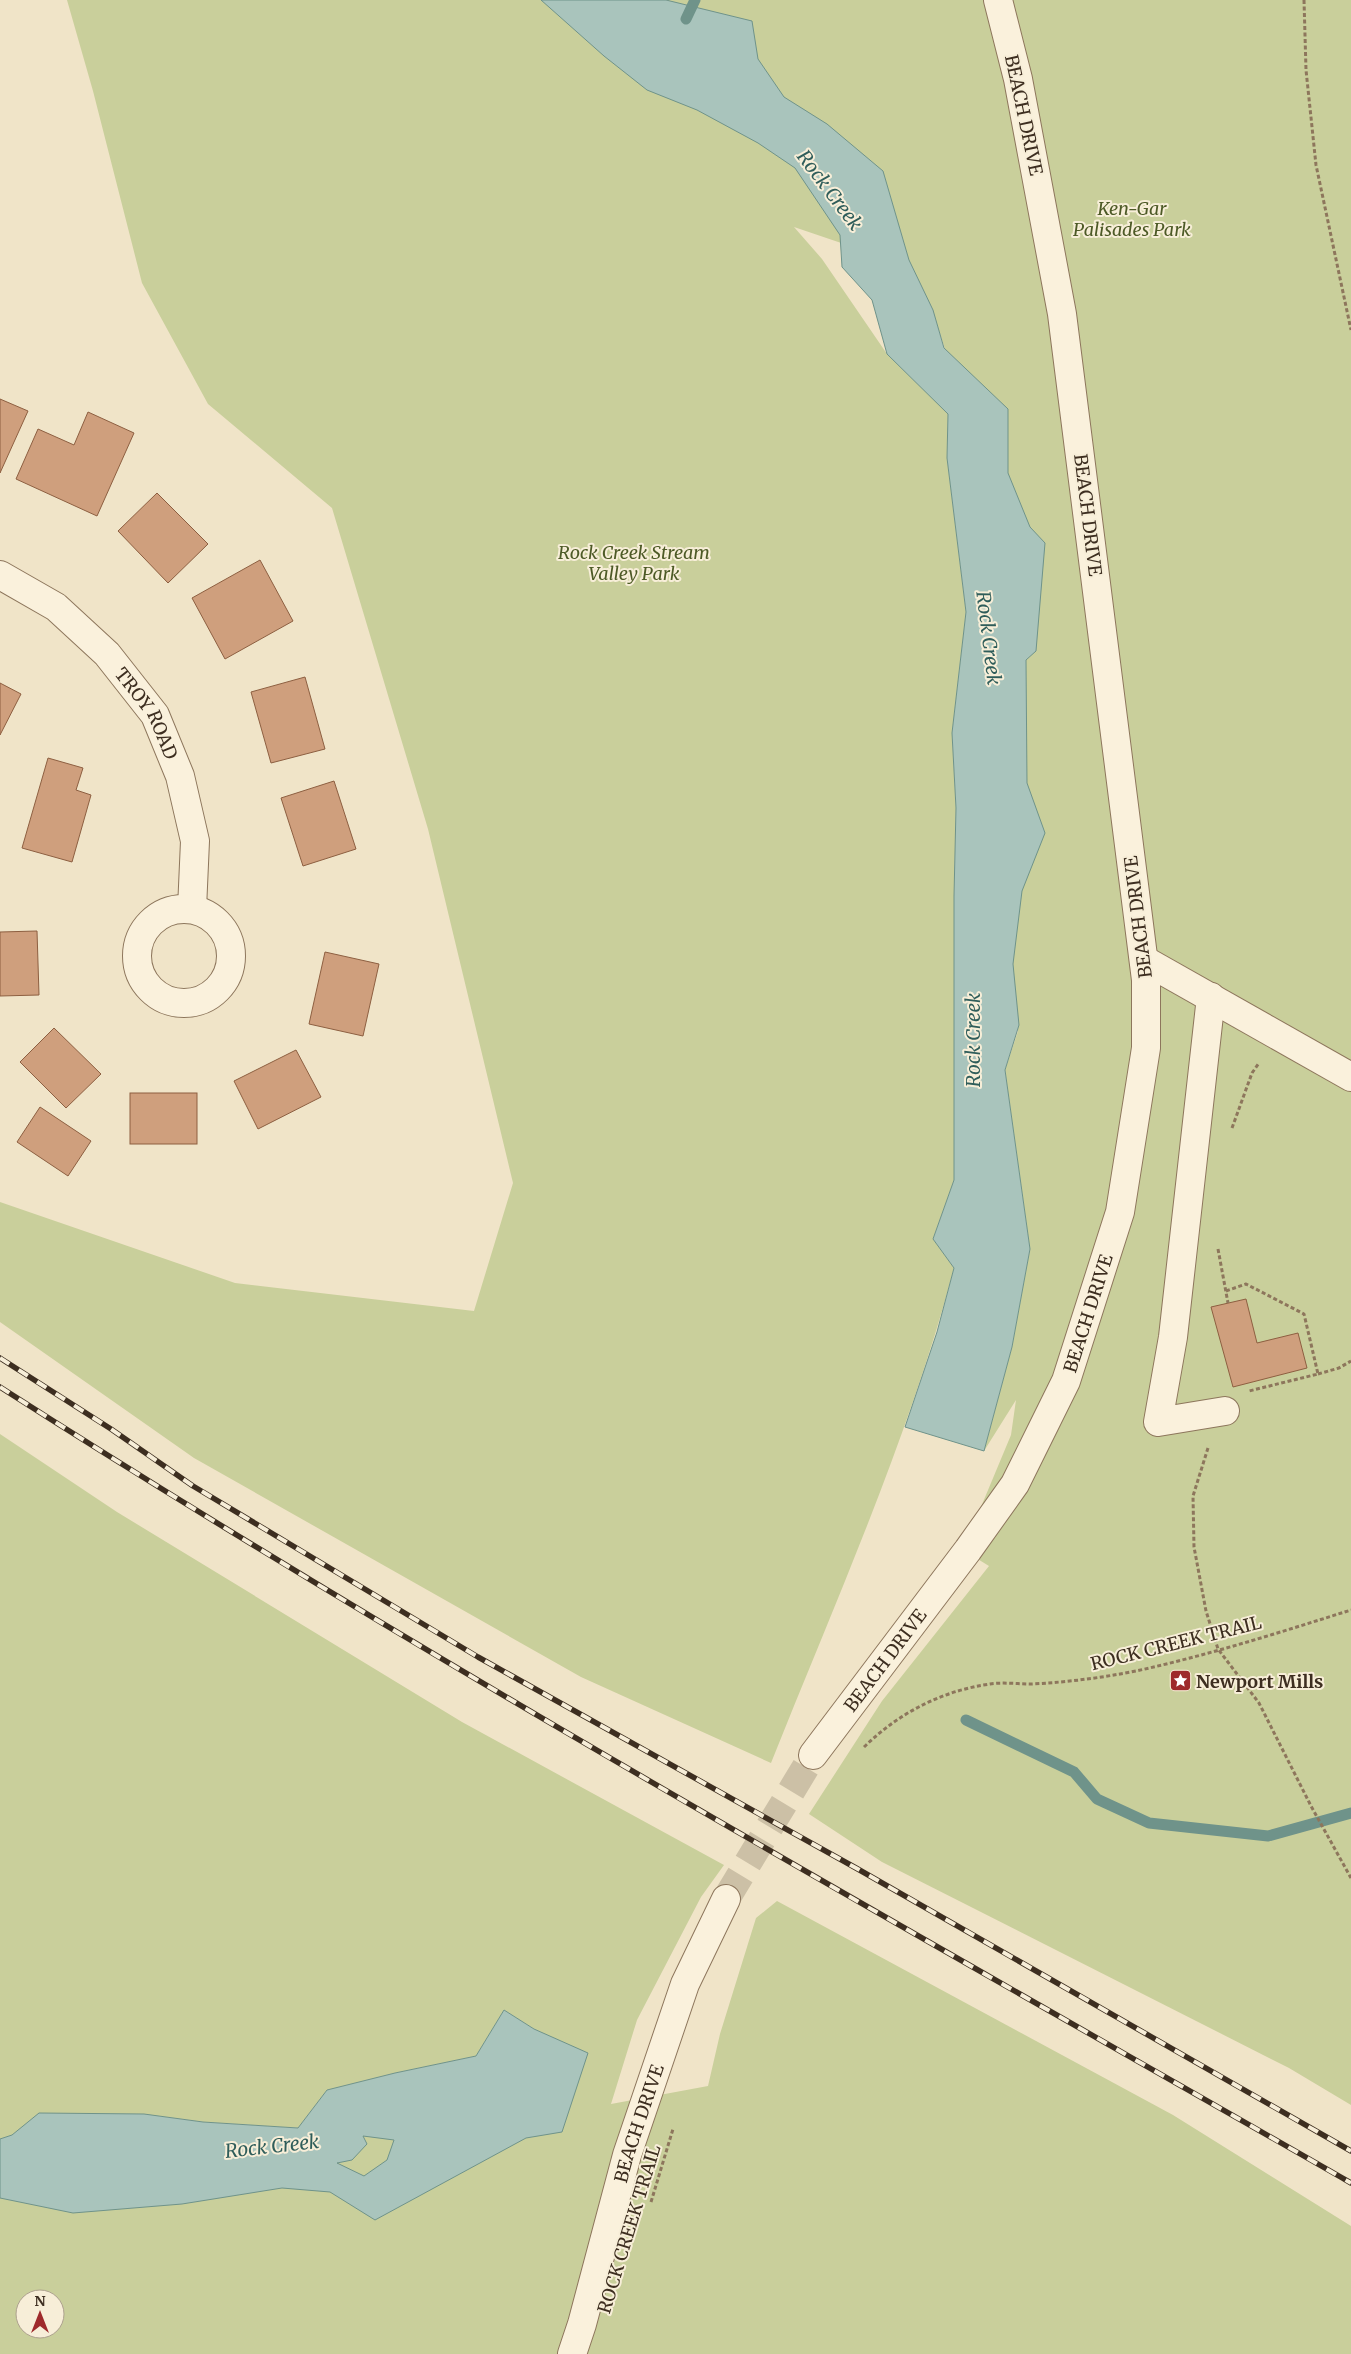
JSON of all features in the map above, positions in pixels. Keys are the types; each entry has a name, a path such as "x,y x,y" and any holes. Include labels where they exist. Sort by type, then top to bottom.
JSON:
{"street":[{"name":"BEACH DRIVE","path":"813,1755 968,1550 1014,1484 1066,1381 1120,1212 1146,1048 1146,980 1144,960 1062,314 1018,79 998,0"},
{"name":"TROY ROAD","path":"0,576 56,606 107,654 155,715 180,776 195,842 192,909"},
{"path":"1144,960 1351,1077"},
{"path":"1211,997 1173,1337 1158,1422 1234,1401"},
{"name":"BEACH DRIVE","path":"572,2354 582,2324 626,2155 685,1984 726,1899"}],"path":[{"path":"1304,0 1306,70 1316,165 1351,330"},
{"path":"1215,1240 1228,1303"},
{"path":"1226,1291 1246,1284 1304,1314 1318,1374"},
{"path":"1234,1401 1339,1368 1351,1361"},
{"path":"1209,1445 1193,1496 1194,1547 1206,1611 1218,1650 1259,1703 1311,1806 1351,1878"},
{"name":"ROCK CREEK TRAIL","path":"862,1748 882,1729 916,1707 960,1690 992,1683 1084,1681 1218,1650 1351,1610"},
{"name":"ROCK CREEK TRAIL","path":"649,2209 674,2128"}],"green space":[{"path":"67,0 1351,0 1351,2105 1289,2068 882,1862 809,1814 882,1701 989,1566 963,1550 1011,1435 1016,1400 984,1451 1012,1347 1030,1249 1005,1070 1018,1031 945,349 931,307 912,267 794,227 822,259 887,354 948,413 947,458 966,612 952,733 956,808 954,896 954,1180 933,1239 954,1268 916,1394 846,1580 771,1763 581,1677 194,1458 0,1322 0,1202 235,1283 474,1311 513,1183 428,829 332,508 208,404 142,283 93,91"},
{"path":"0,1434 117,1512 462,1722 724,1865 701,1897 637,2020 611,2104 708,2086 720,2034 756,1918 777,1901 1173,2115 1351,2226 1351,2354 0,2354","holes":["504,2010 534,2029 473,2129 99,2143 157,2116 203,2122 298,2128 327,2090 476,2056"]}],"water":[{"name":"Rock Creek","path":"541,0 666,0 752,21 758,59 784,97 827,124 883,171 909,260 933,310 944,348 1008,409 1008,473 1030,527 1045,543 1036,651 1026,660 1027,783 1045,833 1022,891 1013,964 1019,1025 1005,1070 1030,1249 1012,1347 984,1451 905,1427 937,1332 954,1268 933,1239 954,1180 954,896 956,808 952,733 966,612 947,458 948,414 887,354 872,300 842,267 840,235 795,168 758,143 697,110 647,90 604,56"},
{"name":"Rock Creek","path":"504,2010 534,2029 588,2053 562,2132 526,2138 375,2220 330,2192 282,2188 182,2204 73,2213 0,2198 0,2139 12,2135 39,2113 144,2114 203,2122 298,2128 327,2090 476,2056","holes":["363,2136 394,2140 387,2160 364,2176 337,2163 352,2160 367,2144"]}],"building":[{"path":"0,399 28,411 0,473"},
{"path":"88,412 134,433 97,516 16,479 38,429 74,445"},
{"path":"157,493 208,544 168,583 118,531"},
{"path":"260,560 293,621 225,659 192,598"},
{"path":"305,677 325,749 271,763 251,692"},
{"path":"0,683 21,694 0,735"},
{"path":"48,758 83,768 76,790 91,795 72,862 22,848"},
{"path":"334,781 356,849 303,866 281,798"},
{"path":"37,931 39,995 0,996 0,932"},
{"path":"325,952 379,964 363,1036 309,1024"},
{"path":"54,1028 101,1074 66,1108 20,1062"},
{"path":"296,1050 321,1097 258,1129 234,1081"},
{"path":"130,1093 197,1093 197,1144 130,1144"},
{"path":"40,1107 91,1141 68,1176 17,1142"},
{"path":"1246,1299 1257,1343 1298,1333 1307,1368 1233,1387 1211,1307"}],"waterway":[{"path":"686,19 695,0"},
{"path":"966,1720 1074,1772 1097,1799 1149,1823 1268,1836 1351,1813"}],"tunnel":[{"path":"726,1899 813,1755"}],"railway":[{"path":"0,1358 111,1429 193,1486 478,1657 856,1868 1351,2151"},
{"path":"0,1387 166,1492 502,1694 840,1891 1351,2183"}],"place":[{"name":"Newport Mills","path":"1180,1681"}],"park label":[{"name":"Ken-Gar Palisades Park","path":"1132,218"},
{"name":"Rock Creek Stream Valley Park","path":"634,562"}]}
